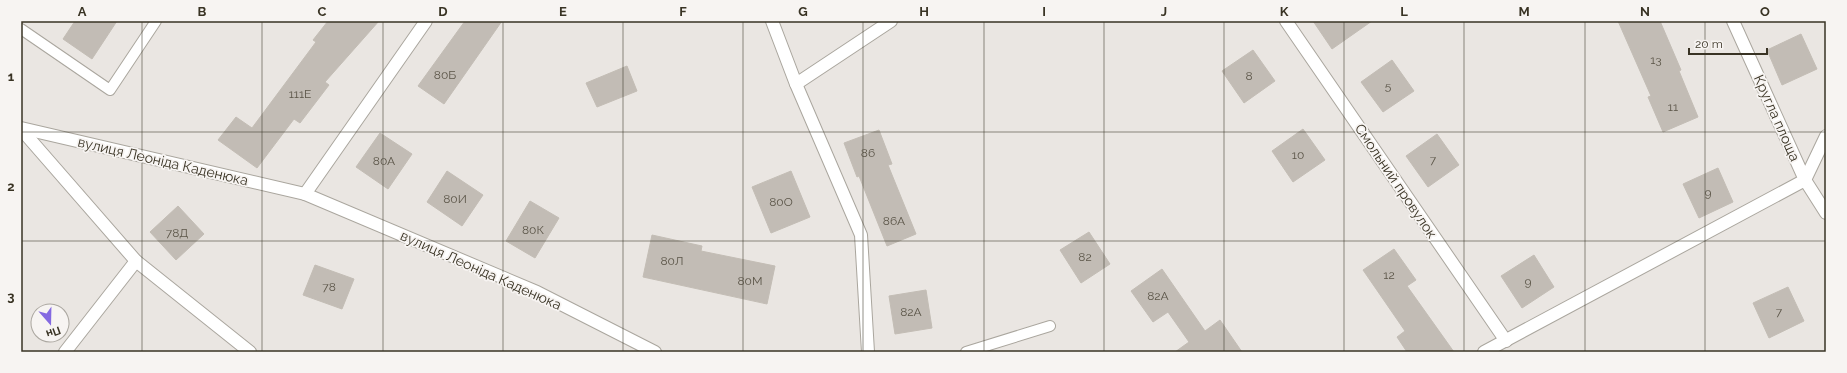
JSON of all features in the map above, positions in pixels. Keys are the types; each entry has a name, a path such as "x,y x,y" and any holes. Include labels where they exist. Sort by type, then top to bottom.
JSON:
{"street":[{"path":"305,194 426,21"},
{"path":"772,21 796,84 861,236 868,352"},
{"path":"796,84 891,21"},
{"name":"Смольний провулок","path":"1286,21 1506,341"},
{"name":"Кругла площа","path":"1733,21 1805,180 1826,213"},
{"name":"вулиця Леоніда Каденюка","path":"21,129 305,194 537,292 655,352"},
{"name":"вулиця Леоніда Каденюка","path":"21,129 136,261 250,352"},
{"path":"1484,352 1805,180 1826,136"},
{"path":"65,352 136,261"}],"lane":[{"path":"21,29 110,90 156,21"},
{"path":"966,352 1050,326"}],"building":[{"path":"75,21 117,21 92,59 63,39"},
{"path":"328,21 379,21 325,82 329,85 300,123 294,119 257,168 218,140 236,117 252,128 316,42 313,40"},
{"path":"465,21 502,21 444,104 418,86"},
{"path":"1313,21 1372,21 1332,49"},
{"path":"1618,21 1660,21 1681,70 1679,71 1698,117 1663,132 1648,97 1651,96"},
{"path":"1801,34 1817,69 1782,85 1767,50"},
{"path":"1253,50 1275,81 1244,103 1222,71"},
{"path":"1392,60 1414,91 1383,112 1361,82"},
{"path":"627,66 637,91 597,107 586,83"},
{"path":"1303,129 1325,160 1293,182 1272,151"},
{"path":"879,130 892,164 888,165 916,234 887,246 844,143"},
{"path":"380,133 412,154 388,189 356,167"},
{"path":"1437,134 1459,165 1428,187 1406,156"},
{"path":"1718,168 1733,202 1699,218 1683,184"},
{"path":"447,171 483,195 462,226 427,202"},
{"path":"791,171 810,217 771,233 752,187"},
{"path":"530,201 559,218 535,258 506,241"},
{"path":"178,206 204,234 176,260 150,232"},
{"path":"1089,232 1110,264 1081,283 1060,250"},
{"path":"652,235 702,246 701,251 775,266 767,304 643,277"},
{"path":"1394,249 1416,280 1407,286 1454,352 1407,352 1397,337 1405,331 1363,270"},
{"path":"1534,255 1554,287 1522,308 1501,276"},
{"path":"315,265 354,279 342,309 303,295"},
{"path":"1162,269 1205,331 1220,320 1242,352 1175,352 1189,342 1168,312 1153,322 1131,291"},
{"path":"1788,287 1804,321 1769,338 1753,303"},
{"path":"926,290 932,328 895,334 889,296"}]}
